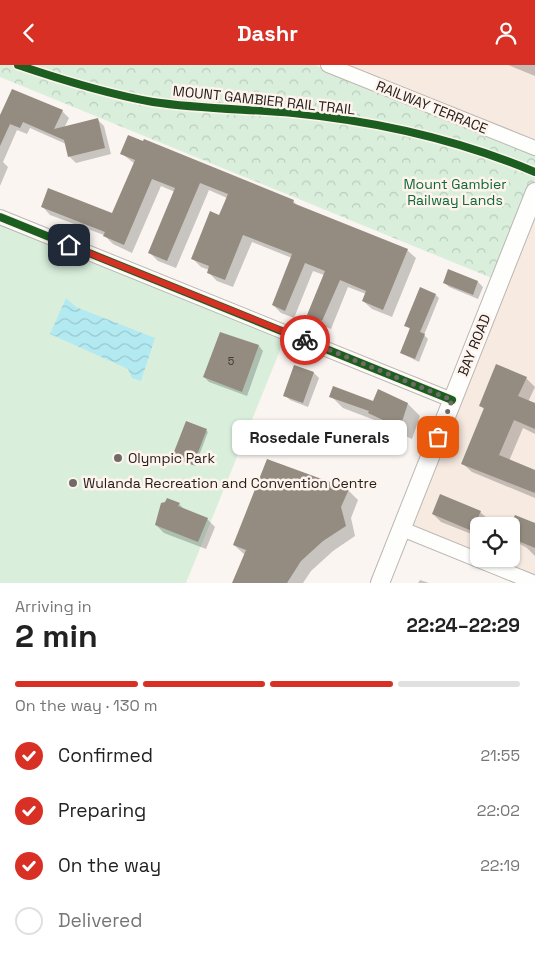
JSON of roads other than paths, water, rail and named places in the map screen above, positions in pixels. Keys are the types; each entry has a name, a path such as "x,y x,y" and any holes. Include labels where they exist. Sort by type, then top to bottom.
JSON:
{"main road":[{"name":"BAY ROAD","path":"380,583 535,192"}],"street":[{"name":"RAILWAY TERRACE","path":"328,65 535,149"},
{"path":"0,217 452,400"},
{"path":"402,529 535,583"}],"water":[{"path":"66,298 76,307 155,338 141,381 132,378 128,369 50,334"}],"place":[{"name":"Rosedale Funerals","path":"438,437"},
{"name":"Olympic Park","path":"118,458"},
{"name":"Wulanda Recreation and Convention Centre","path":"73,483"}],"park label":[{"name":"Mount Gambier Railway Lands","path":"455,192"}]}
